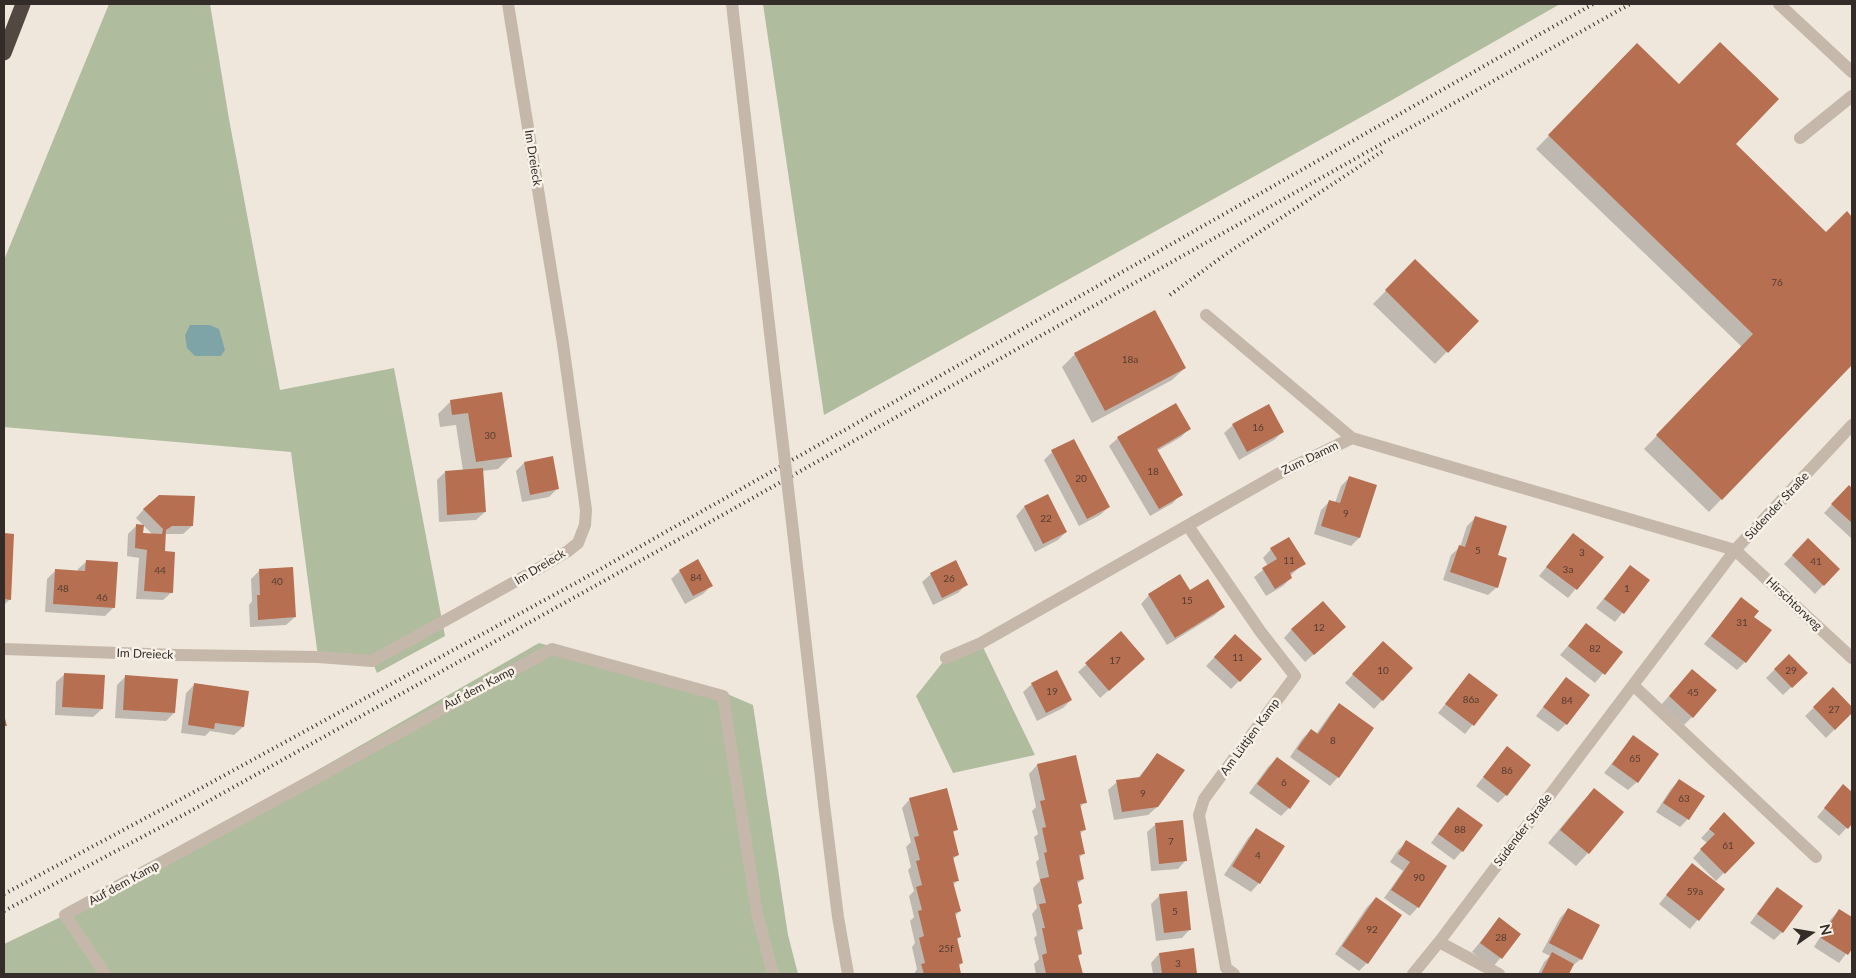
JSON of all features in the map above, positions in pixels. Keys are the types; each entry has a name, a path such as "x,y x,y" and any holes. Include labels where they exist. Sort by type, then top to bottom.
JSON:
{"highway":[{"path":"4,53 24,4"}],"street":[{"name":"Im Dreieck","path":"4,649 177,655 318,657 372,661 536,570 578,543 585,525 585,500 564,344 508,4"},
{"path":"732,4 826,813 848,974"},
{"path":"1779,4 1852,72"},
{"path":"1800,138 1852,96"},
{"path":"1206,315 1352,438"},
{"name":"Südender Straße","path":"1413,974 1440,942 1735,550 1852,425"},
{"name":"Zum Damm","path":"946,658 981,643 1278,474 1352,438 1735,550"},
{"name":"Am Lüttjen Kamp","path":"1188,526 1260,630 1295,676 1204,799 1199,815 1226,968 1234,974"},
{"name":"Hirschtorweg","path":"1735,550 1852,658"},
{"name":"Auf dem Kamp","path":"105,974 65,915 552,649 723,696 757,913 773,974"},
{"path":"1633,685 1816,858"},
{"path":"1440,942 1499,974"}],"green space":[{"path":"109,4 210,4 229,119 280,390 394,368 445,636 377,673 372,661 318,657 291,452 4,427 4,260"},
{"path":"763,4 1560,4 1392,100 824,415"},
{"path":"539,643 725,693 753,705 788,935 798,974 4,974 4,944 65,915"},
{"path":"981,643 1035,755 953,773 916,696 946,658"}],"water":[{"path":"190,325 210,325 219,329 225,350 221,356 195,356 187,348 185,335"}],"building":[{"path":"1720,42 1779,99 1736,144 1826,232 1847,211 1852,217 1852,365 1722,500 1656,435 1753,334 1548,135 1637,43 1679,84"},
{"path":"1415,259 1479,321 1448,353 1385,290"},
{"path":"1155,310 1186,368 1105,411 1074,353"},
{"path":"502,392 512,457 476,462 468,413 452,415 450,400"},
{"path":"1176,403 1191,429 1157,449 1183,495 1159,509 1117,437"},
{"path":"1269,404 1284,432 1247,452 1232,424"},
{"path":"1074,439 1110,507 1087,519 1051,450"},
{"path":"553,456 559,489 530,495 524,462"},
{"path":"483,468 486,512 447,515 445,471"},
{"path":"1349,476 1377,485 1360,538 1321,526 1329,500 1340,503"},
{"path":"1849,485 1852,488 1852,523 1831,504"},
{"path":"1048,494 1067,532 1043,544 1024,506"},
{"path":"159,495 195,496 193,526 172,526 166,530 165,551 175,552 173,593 144,591 147,550 135,548 136,524 144,525 143,533 162,534 163,529 143,509"},
{"path":"1475,516 1507,526 1498,555 1507,558 1498,588 1450,572 1459,545 1465,547"},
{"path":"4,533 14,534 11,600 4,599"},
{"path":"1573,533 1604,557 1577,590 1546,567"},
{"path":"1289,537 1306,564 1290,573 1292,578 1275,589 1262,568 1277,559 1270,548"},
{"path":"1808,538 1840,569 1824,586 1792,555"},
{"path":"698,559 713,586 693,596 679,570"},
{"path":"86,560 118,562 115,608 53,604 55,569 85,571"},
{"path":"956,560 968,585 942,598 930,573"},
{"path":"1630,565 1650,580 1624,614 1604,599"},
{"path":"293,567 296,617 258,620 257,595 260,595 259,569"},
{"path":"1180,574 1190,590 1208,579 1225,607 1175,638 1148,594"},
{"path":"1741,597 1759,611 1754,617 1772,630 1746,663 1711,636"},
{"path":"1323,601 1346,627 1314,655 1291,629"},
{"path":"1586,623 1623,652 1605,675 1568,646"},
{"path":"1121,631 1145,659 1109,691 1085,663"},
{"path":"1235,634 1262,659 1240,682 1214,657"},
{"path":"1383,641 1413,668 1383,701 1352,674"},
{"path":"1789,654 1808,673 1792,688 1774,669"},
{"path":"1692,669 1717,690 1693,718 1669,696"},
{"path":"1057,670 1072,700 1046,713 1031,683"},
{"path":"64,673 105,675 103,709 62,707"},
{"path":"1469,673 1498,695 1474,726 1445,704"},
{"path":"125,675 178,679 175,713 123,710"},
{"path":"1566,677 1590,695 1567,725 1543,707"},
{"path":"194,683 249,691 244,727 215,723 214,729 188,725"},
{"path":"1833,687 1852,707 1852,713 1835,730 1813,707"},
{"path":"1339,703 1374,728 1339,778 1297,749 1311,729 1318,734"},
{"path":"4,715 7,726 4,726"},
{"path":"1633,735 1659,754 1638,783 1612,764"},
{"path":"1507,746 1531,765 1507,796 1483,777"},
{"path":"1157,753 1185,770 1158,807 1122,812 1116,780 1140,777"},
{"path":"1076,755 1087,803 1080,804 1086,830 1080,831 1085,854 1079,855 1084,879 1077,881 1082,903 1078,905 1083,929 1077,930 1082,954 1078,955 1083,974 1046,974 1042,955 1047,953 1042,928 1045,928 1039,904 1046,903 1040,879 1049,877 1044,853 1047,852 1042,828 1046,827 1040,801 1045,800 1037,764"},
{"path":"1277,757 1310,781 1290,809 1257,784"},
{"path":"1679,779 1705,796 1689,820 1663,803"},
{"path":"1843,784 1852,792 1852,824 1848,829 1824,808"},
{"path":"947,788 958,830 953,831 959,855 953,857 959,881 953,882 961,911 955,913 961,937 957,938 963,963 959,964 961,974 924,974 921,964 925,963 919,938 924,936 918,911 922,910 916,887 922,885 916,861 920,860 914,837 919,836 909,798"},
{"path":"1594,788 1624,812 1589,854 1560,830"},
{"path":"1458,807 1483,825 1463,852 1438,834"},
{"path":"1724,812 1755,843 1725,874 1700,849 1715,834 1709,829"},
{"path":"1183,820 1187,861 1159,864 1155,823"},
{"path":"1256,828 1285,846 1260,884 1232,866"},
{"path":"1406,840 1447,866 1419,908 1391,890 1410,862 1398,854"},
{"path":"1692,863 1725,889 1699,921 1666,895"},
{"path":"1777,887 1803,906 1783,933 1757,914"},
{"path":"1187,891 1191,930 1164,933 1159,894"},
{"path":"1376,897 1402,915 1368,964 1342,946"},
{"path":"1568,908 1600,925 1582,960 1549,943"},
{"path":"1839,909 1852,917 1852,949 1848,955 1821,938"},
{"path":"1499,917 1521,934 1502,959 1480,943"},
{"path":"1194,948 1197,974 1162,974 1159,953"},
{"path":"1552,952 1574,964 1569,974 1541,974"}],"railway":[{"path":"4,894 583,579 1593,4"},
{"path":"4,911 187,813 717,518 1630,4"},
{"path":"1170,295 1226,254 1383,151"}]}
